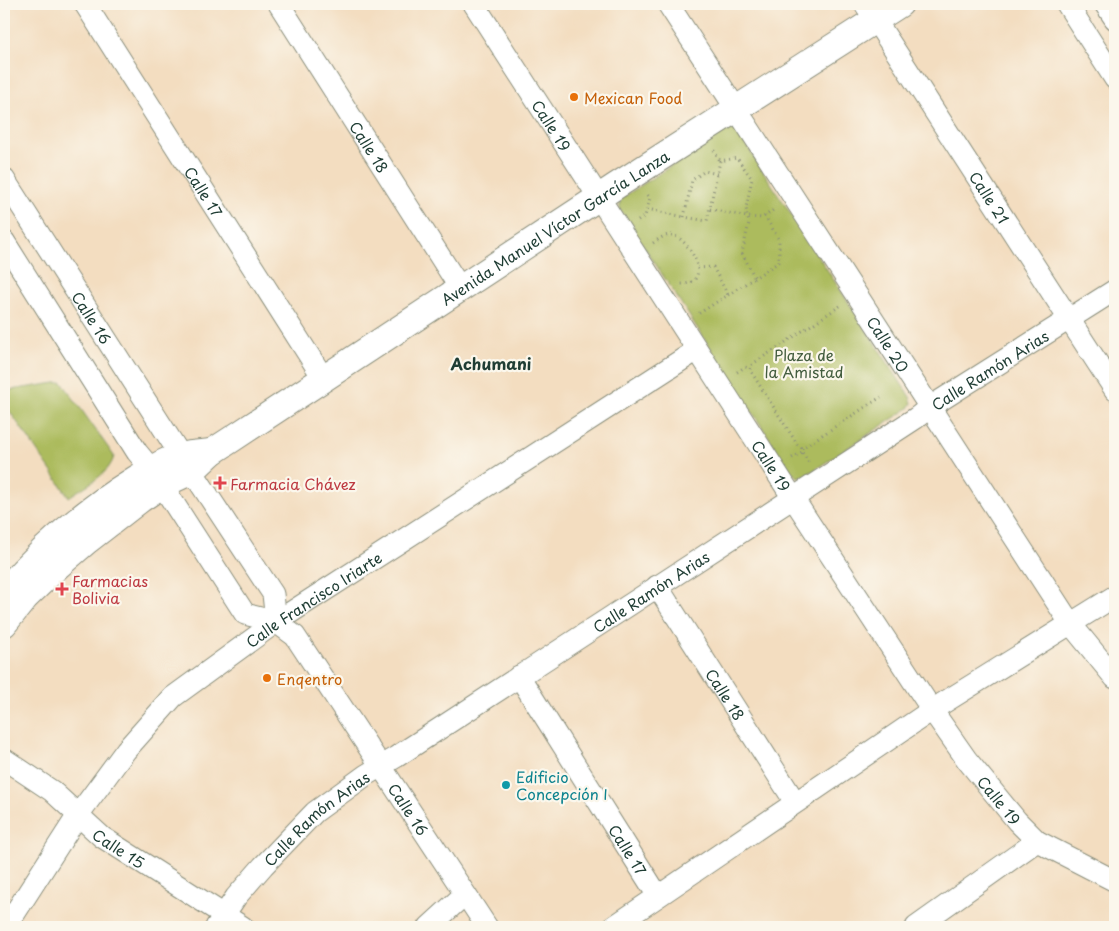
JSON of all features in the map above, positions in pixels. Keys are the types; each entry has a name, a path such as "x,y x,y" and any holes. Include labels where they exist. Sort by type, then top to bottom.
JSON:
{"main road":[{"name":"Avenida Manuel Víctor García Lanza","path":"157,477 212,452 324,379 460,288 736,110 870,12 900,4"},
{"path":"4,592 33,560 73,523 157,477"},
{"path":"4,624 25,598 58,566 141,499 157,477"}],"street":[{"name":"Calle 17","path":"85,4 324,379"},
{"name":"Calle 18","path":"279,4 460,288"},
{"name":"Calle 19","path":"474,4 793,498 967,760 1017,821 1037,841 1115,881"},
{"name":"Calle 20","path":"668,4 1070,623 1115,678"},
{"path":"1067,4 1115,79"},
{"path":"1106,4 1115,19"},
{"name":"Calle 21","path":"870,12 1115,390"},
{"name":"Calle 16","path":"4,178 186,463 273,594 276,622"},
{"name":"Calle 16","path":"4,241 132,445 157,477 245,614 276,622 295,636 486,927"},
{"name":"Calle Ramón Arias","path":"220,921 262,866 315,812 380,766 916,418 930,407 1115,290"},
{"name":"Calle Francisco Iriarte","path":"6,927 78,815 126,750 173,697 276,622 697,350"},
{"name":"Calle 18","path":"657,586 795,802"},
{"path":"612,927 932,710 1115,596"},
{"name":"Calle 17","path":"519,676 658,896"},
{"name":"Calle 15","path":"4,759 52,791 102,837 220,921 243,927"},
{"path":"916,927 1037,841"},
{"path":"429,927 465,894"}],"path":[{"path":"647,208 707,221 720,161 738,158 752,179 746,208 749,223 742,253 755,278"},
{"path":"684,217 692,180 705,171 718,174"},
{"path":"634,224 645,216 650,198 644,188"},
{"path":"710,209 762,218 781,205"},
{"path":"694,316 779,262 779,240 766,216"},
{"path":"649,246 662,236 672,235 680,239 696,261 697,274 687,284 672,283 678,291"},
{"path":"698,268 713,267 728,295"},
{"path":"742,369 745,367 749,368 840,306"},
{"path":"749,368 810,465"},
{"path":"792,459 802,450 881,397"}],"green space":[{"name":"Plaza de la Amistad","path":"733,129 737,131 910,397 912,403 909,408 805,476 798,477 792,473 620,210 620,202 623,197 727,130"},
{"path":"62,382 114,456 112,463 102,474 69,497 4,403 4,391"}],"place":[{"name":"Mexican Food","path":"574,97"},
{"name":"Farmacia Chávez","path":"220,483"},
{"name":"Farmacias Bolivia","path":"62,589"},
{"name":"Enqentro","path":"267,678"},
{"name":"Edificio Concepción I","path":"506,785"}],"district":[{"name":"Achumani","path":"491,363"}]}
